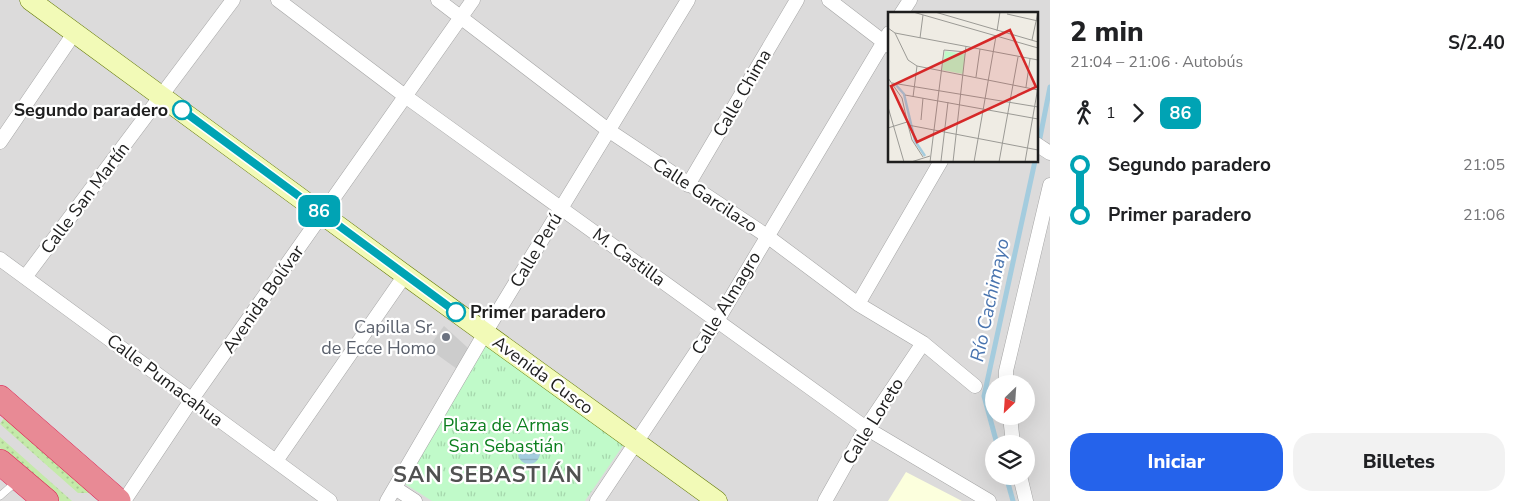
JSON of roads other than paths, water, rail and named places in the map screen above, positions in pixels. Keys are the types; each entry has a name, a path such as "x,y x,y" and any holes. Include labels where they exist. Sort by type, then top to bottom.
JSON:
{"highway":[{"path":"0,398 118,501"},
{"path":"0,462 46,501"}],"street":[{"name":"Avenida Cusco","path":"30,0 717,501"},
{"name":"Calle San Martín","path":"26,276 233,0"},
{"name":"M. Castilla","path":"278,0 405,96 866,428 989,501"},
{"name":"Calle Garcilazo","path":"438,0 462,16 608,130 767,236 858,304 923,343 975,386"},
{"name":"Avenida Bolívar","path":"124,501 192,399 473,0"},
{"name":"Calle Perú","path":"387,501 485,332 688,0"},
{"name":"Calle Chima","path":"688,185 796,0"},
{"path":"829,0 887,40"},
{"path":"902,12 910,0"},
{"path":"0,142 75,32"},
{"name":"Calle Almagro","path":"597,501 638,444 717,321 887,40"},
{"path":"858,304 940,162"},
{"path":"1006,375 1050,185"},
{"name":"Calle Pumacahua","path":"0,259 26,276 330,501"},
{"path":"276,461 405,275"},
{"name":"Calle Loreto","path":"825,501 866,428 923,343"},
{"path":"1022,485 1026,501"},
{"path":"394,488 415,501"}],"lane":[{"path":"0,496 19,478"}],"water":[{"path":"529,442 537,445 540,453 537,461 529,464 521,461 518,453 521,445"}],"waterway":[{"name":"Río Cachimayo","path":"1038,148 1050,87"},
{"name":"Río Cachimayo","path":"995,435 984,396 1035,162"},
{"name":"Río Cachimayo","path":"1009,485 1013,501"}],"place":[{"name":"Segundo paradero","path":"182,110"},
{"name":"Primer paradero","path":"456,312"},
{"name":"Capilla Sr. de Ecce Homo","path":"446,337"}],"district":[{"name":"SAN SEBASTIÁN","path":"488,475"}],"park label":[{"name":"Plaza de Armas San Sebastián","path":"506,435"}]}
